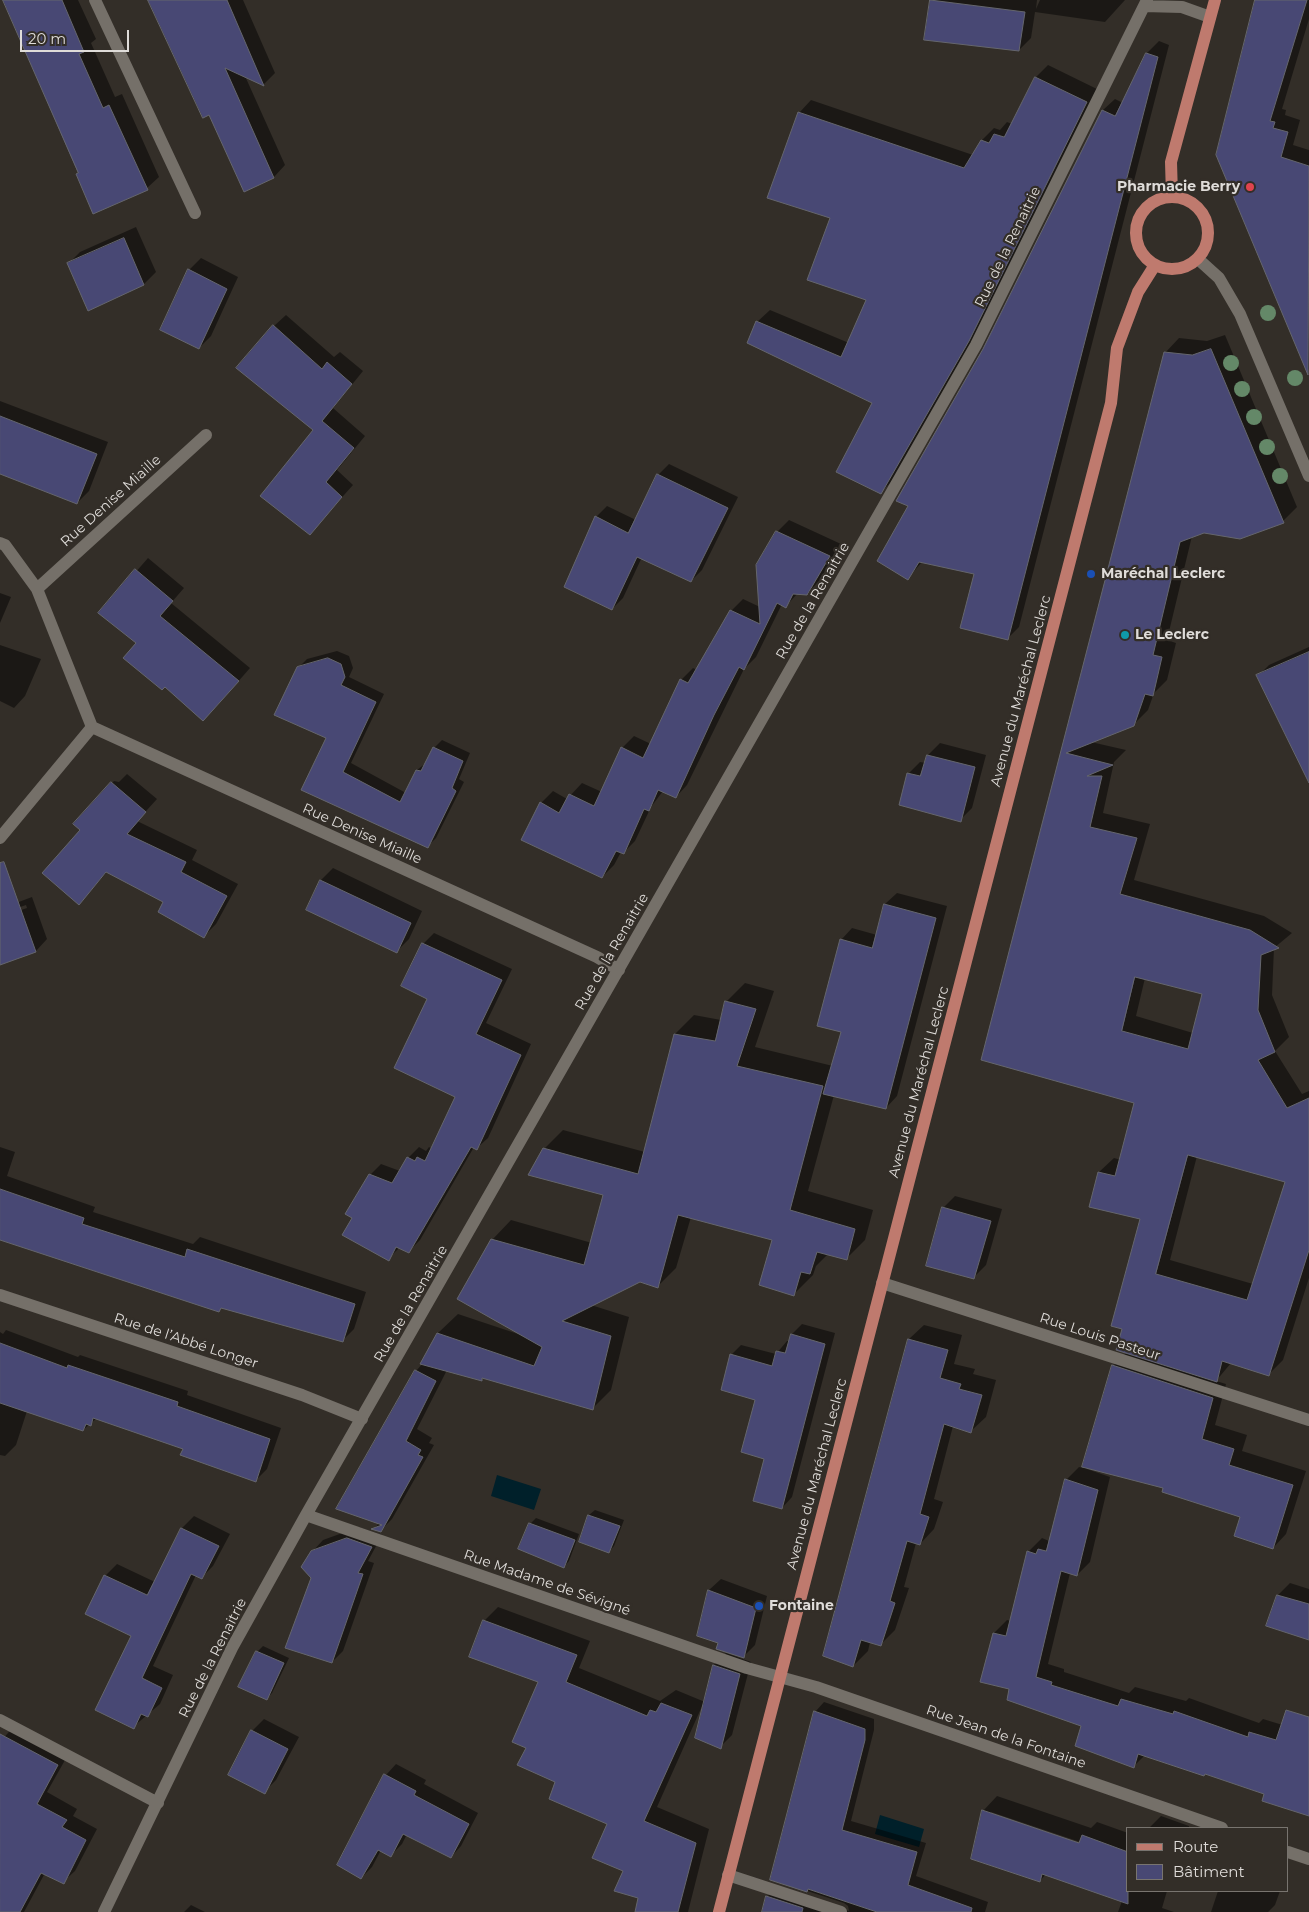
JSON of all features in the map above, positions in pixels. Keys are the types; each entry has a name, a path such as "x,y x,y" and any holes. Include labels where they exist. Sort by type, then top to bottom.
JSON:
{"main road":[{"path":"1172,196 1170,162 1215,0"},
{"path":"1172,196 1184,198 1195,204 1206,219 1208,237 1205,248 1198,259 1178,269 1156,266 1146,258 1138,248 1136,236 1137,224 1141,213 1150,204 1161,198 1172,196"},
{"name":"Avenue du Maréchal Leclerc","path":"719,1912 1112,403 1117,348 1138,292 1156,266"}],"street":[{"path":"95,0 195,213"},
{"name":"Rue de la Renaitrie","path":"104,1912 233,1646 306,1515 976,345 1146,3 1182,7 1210,17"},
{"path":"1198,259 1220,278 1240,314 1309,476"},
{"name":"Rue Denise Miaille","path":"38,588 206,435"},
{"path":"0,543 5,545 38,588 92,727 0,838"},
{"name":"Rue Denise Miaille","path":"92,727 597,957 619,970"},
{"name":"Rue Louis Pasteur","path":"882,1283 1309,1420"},
{"name":"Rue de l’Abbé Longer","path":"0,1295 302,1395 362,1419"},
{"name":"Rue Madame de Sévigné","path":"306,1515 747,1668 779,1677"},
{"name":"Rue Jean de la Fontaine","path":"779,1677 816,1687 1219,1827"},
{"path":"0,1720 158,1803"},
{"path":"1289,1852 1309,1859"},
{"path":"728,1875 841,1912"}],"water":[{"path":"497,1475 541,1489 534,1510 491,1496"},
{"path":"880,1815 924,1829 919,1847 875,1834"}],"building":[{"path":"3,0 62,0 84,52 79,54 103,108 109,105 148,190 93,214 76,174 78,173"},
{"path":"148,0 227,0 264,86 225,68 274,178 244,192 209,115 203,118"},
{"path":"930,0 1025,12 1019,51 924,40"},
{"path":"1255,0 1307,0 1270,121 1275,122 1273,128 1288,132 1281,157 1309,166 1308,375 1216,155"},
{"path":"1146,53 1158,57 1008,640 960,628 974,574 919,562 908,580 877,561 908,506 896,501 983,349 1102,110 1115,116"},
{"path":"1035,77 1087,102 969,341 881,494 836,472 872,403 747,343 756,321 841,357 866,300 807,280 830,218 767,198 798,112 964,168 981,140 989,143 994,134 1004,137"},
{"path":"124,238 144,285 88,311 67,263"},
{"path":"188,269 227,289 199,349 160,330"},
{"path":"273,325 322,369 327,362 352,384 322,421 354,448 326,482 342,497 310,535 260,496 313,430 236,368"},
{"path":"1211,349 1284,523 1240,539 1204,533 1180,542 1153,655 1162,657 1153,696 1145,694 1134,726 1066,753 1113,765 1087,776 1102,776 1090,827 1137,838 1120,894 1250,930 1279,948 1261,955 1258,1010 1275,1052 1258,1060 1287,1108 1309,1098 1309,1250 1269,1376 1222,1361 1217,1382 1116,1350 1122,1329 1111,1326 1140,1219 1089,1207 1098,1172 1115,1176 1134,1103 981,1060 1164,352 1192,355","holes":["1135,977 1202,994 1188,1049 1122,1031","1188,1155 1285,1182 1247,1300 1156,1274"]},
{"path":"0,416 97,454 77,504 0,474"},
{"path":"657,474 728,508 691,582 637,557 612,610 564,587 595,516 628,533"},
{"path":"776,531 830,556 807,595 793,594 786,608 777,603 744,670 739,667 714,715 676,798 658,790 649,811 644,809 624,854 616,851 602,878 521,840 540,802 559,813 569,794 594,806 621,747 643,758 680,679 688,683 730,610 760,624 756,565"},
{"path":"135,569 173,601 160,616 239,681 203,721 165,687 162,690 123,658 136,643 98,613"},
{"path":"1309,652 1309,783 1256,675"},
{"path":"328,658 341,664 345,677 341,685 376,702 343,772 400,802 416,770 421,771 433,747 463,761 452,788 456,791 428,848 301,790 326,738 274,715 297,667"},
{"path":"927,755 975,767 961,822 899,805 907,773 920,776"},
{"path":"111,782 146,812 127,834 186,862 181,872 227,896 204,938 158,912 163,902 106,872 79,905 42,873 80,830 73,824"},
{"path":"4,862 36,952 0,965 0,863"},
{"path":"320,880 411,923 397,953 306,910"},
{"path":"884,904 936,918 886,1109 823,1094 841,1032 817,1026 840,939 872,948"},
{"path":"422,943 502,980 476,1034 521,1055 477,1150 471,1147 409,1253 396,1247 389,1261 342,1235 352,1218 345,1214 369,1174 392,1183 407,1157 415,1161 417,1157 425,1161 455,1097 394,1068 427,999 401,986"},
{"path":"725,1001 756,1009 737,1066 823,1086 790,1210 855,1229 847,1260 817,1252 810,1274 801,1272 794,1296 759,1285 772,1240 678,1215 658,1288 640,1282 562,1321 611,1336 593,1410 482,1378 482,1381 420,1364 437,1333 534,1366 542,1347 457,1299 491,1239 584,1265 603,1195 528,1175 543,1148 638,1174 674,1034 715,1041"},
{"path":"0,1189 84,1218 82,1224 185,1257 187,1249 355,1304 343,1342 221,1308 219,1312 0,1240"},
{"path":"942,1207 991,1221 974,1279 926,1266"},
{"path":"791,1334 825,1344 782,1509 753,1501 764,1459 741,1452 755,1400 721,1390 730,1354 772,1366 776,1351 785,1353"},
{"path":"908,1339 948,1350 940,1378 961,1384 959,1389 982,1395 971,1433 944,1424 920,1514 929,1517 920,1545 907,1541 890,1601 895,1603 881,1646 861,1640 853,1667 823,1656"},
{"path":"0,1343 67,1368 68,1365 178,1402 177,1406 270,1439 256,1482 180,1455 183,1449 93,1418 91,1426 86,1424 83,1431 0,1403"},
{"path":"1112,1365 1213,1398 1202,1439 1234,1449 1229,1465 1293,1485 1273,1549 1234,1536 1240,1517 1162,1492 1163,1488 1082,1467"},
{"path":"415,1370 436,1381 406,1441 421,1450 418,1455 423,1457 381,1532 371,1529 382,1525 336,1509"},
{"path":"1065,1479 1098,1490 1077,1576 1061,1571 1036,1677 1052,1682 1051,1685 1118,1706 1121,1699 1173,1714 1174,1711 1248,1737 1249,1732 1276,1740 1286,1710 1309,1717 1309,1816 1262,1801 1264,1794 1205,1774 1204,1776 1138,1754 1134,1768 1075,1746 1081,1726 1007,1700 1009,1689 980,1682 993,1633 1006,1636 1027,1551 1036,1554 1038,1549 1046,1551"},
{"path":"588,1515 620,1526 609,1553 579,1542"},
{"path":"529,1523 575,1540 564,1568 518,1549"},
{"path":"181,1528 219,1546 202,1579 191,1574 142,1678 162,1688 148,1717 141,1714 134,1729 95,1710 131,1636 85,1614 104,1575 147,1595"},
{"path":"347,1538 372,1547 358,1573 363,1574 332,1663 285,1648 311,1578 301,1567 311,1551"},
{"path":"708,1590 756,1608 744,1658 716,1649 718,1643 697,1636"},
{"path":"1277,1595 1309,1604 1309,1640 1266,1626"},
{"path":"483,1620 577,1655 566,1682 647,1716 650,1710 656,1712 661,1703 692,1715 644,1821 696,1843 678,1912 635,1912 638,1898 614,1891 623,1871 592,1858 607,1824 549,1799 555,1782 517,1765 526,1748 512,1742 538,1682 469,1657"},
{"path":"256,1651 284,1663 267,1700 238,1687"},
{"path":"713,1665 740,1674 721,1749 695,1738"},
{"path":"814,1711 865,1729 865,1740 842,1830 917,1852 908,1885 972,1908 971,1912 877,1912 808,1889 807,1892 770,1880"},
{"path":"251,1730 288,1749 265,1794 228,1775"},
{"path":"0,1734 58,1765 37,1804 67,1820 62,1827 86,1840 64,1884 41,1873 20,1912 0,1912"},
{"path":"384,1774 416,1791 414,1795 469,1824 451,1858 403,1834 391,1857 378,1850 361,1879 337,1865"},
{"path":"982,1810 1079,1843 1082,1835 1126,1851 1126,1892 1128,1892 1128,1904 1042,1874 1040,1882 971,1859"},
{"path":"766,1896 803,1908 802,1912 762,1912"}],"place":[{"name":"Pharmacie Berry","path":"1250,187"},
{"name":"Maréchal Leclerc","path":"1091,574"},
{"name":"Le Leclerc","path":"1125,635"},
{"name":"Fontaine","path":"759,1606"}]}
